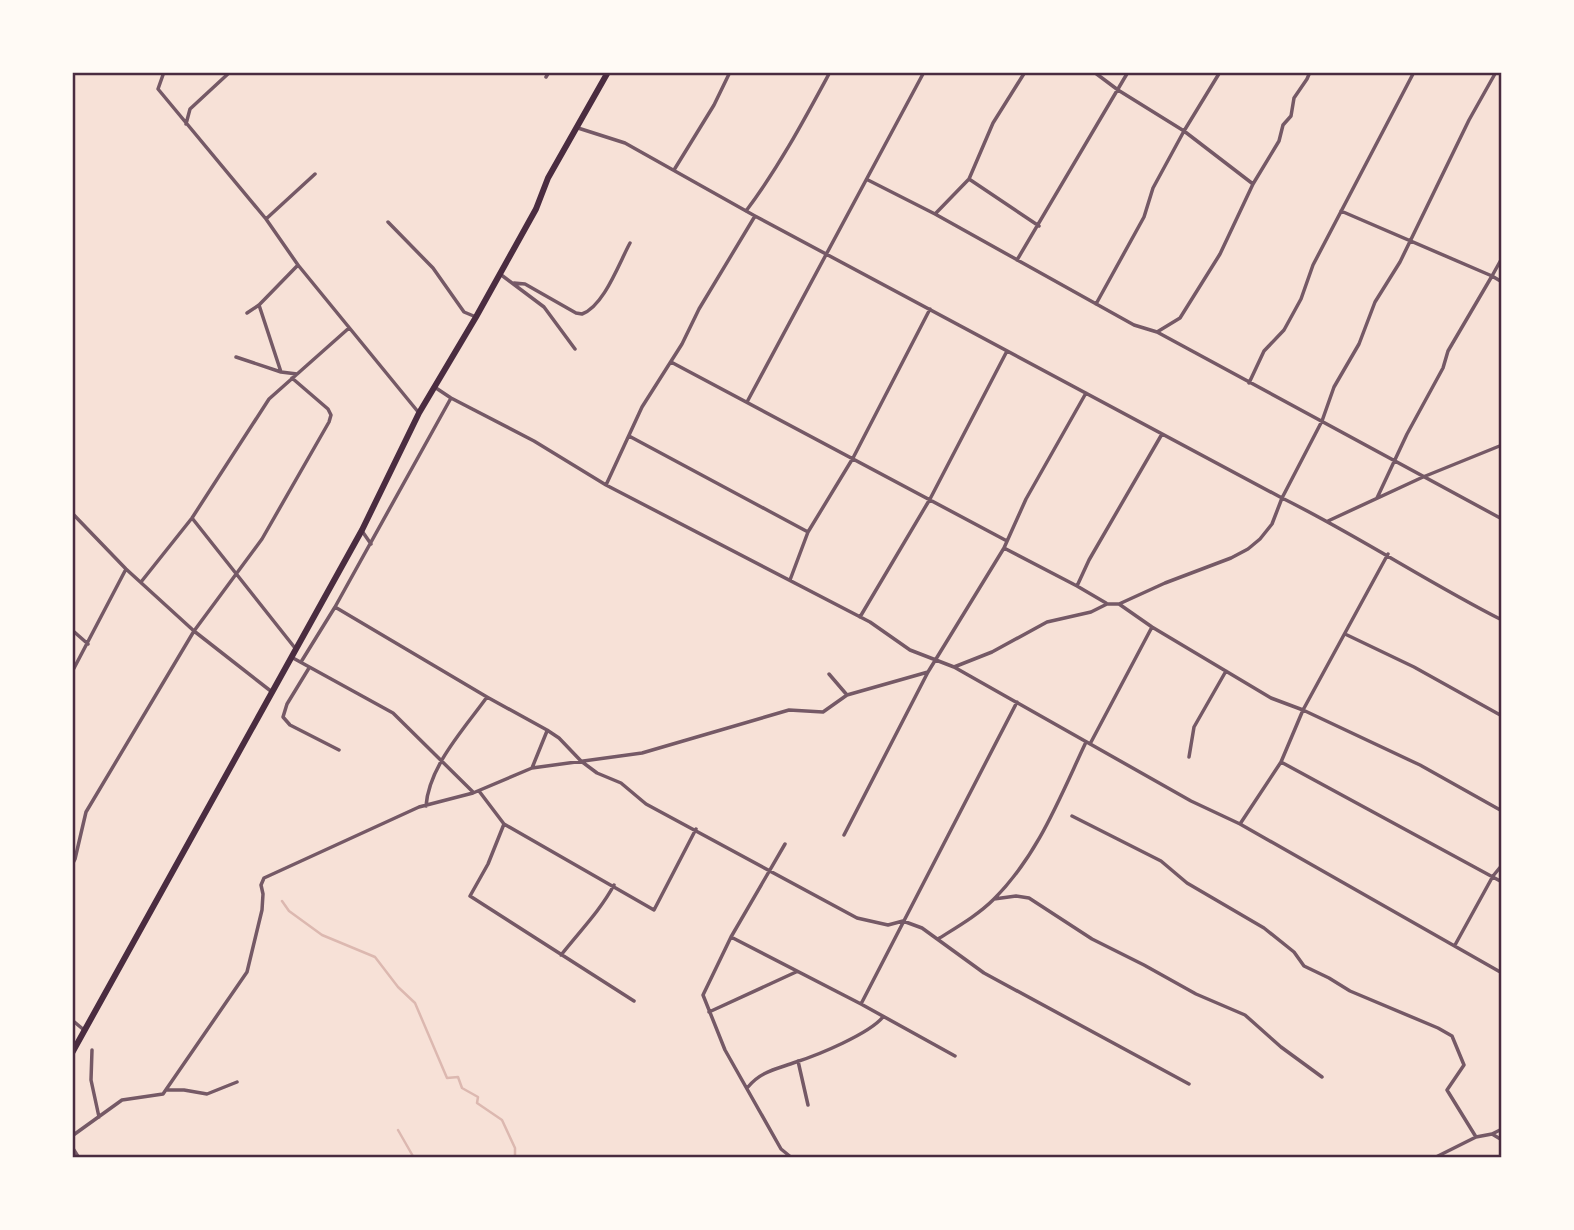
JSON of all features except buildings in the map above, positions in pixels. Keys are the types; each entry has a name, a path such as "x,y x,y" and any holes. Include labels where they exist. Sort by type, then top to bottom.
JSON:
{"highway":[{"path":"72,1053 362,530 419,413 500,274 536,209 548,178 608,72"}],"street":[{"path":"164,72 158,89 266,219 298,265 419,413"},
{"path":"186,124 190,109 230,72"},
{"path":"545,77 549,72"},
{"path":"674,170 714,105 730,72"},
{"path":"746,211 779,165 830,72"},
{"path":"747,402 924,72"},
{"path":"935,214 969,179 993,123 1024,74 1016,72"},
{"path":"1094,72 1184,131 1253,184"},
{"path":"1017,260 1128,72"},
{"path":"1096,304 1144,217 1153,188 1220,72"},
{"path":"1157,332 1180,318 1220,254 1253,184 1279,141 1283,125 1291,116 1294,98 1310,72"},
{"path":"1249,383 1264,351 1284,330 1301,299 1313,265 1414,72"},
{"path":"954,667 992,652 1047,622 1091,612 1107,604 1119,604 1248,549 1272,524 1282,498 1322,421 1334,387 1359,344 1375,302 1411,239 1469,120 1496,72"},
{"path":"578,128 625,143 755,216 1328,521 1388,554 1444,590 1502,620"},
{"path":"266,219 315,174"},
{"path":"969,179 1039,226"},
{"path":"868,180 935,214 1134,325 1157,332 1502,519"},
{"path":"1341,211 1411,239 1502,282"},
{"path":"606,485 642,407 755,216"},
{"path":"388,222 433,268 464,312 476,317"},
{"path":"514,284 525,284 576,313 588,312 603,294 630,243"},
{"path":"1377,498 1407,433 1443,368 1448,351 1502,258"},
{"path":"247,313 259,305 298,265"},
{"path":"500,274 544,307 575,349"},
{"path":"259,305 281,372"},
{"path":"789,580 807,532 853,458 930,309"},
{"path":"141,582 192,518 269,399 349,328"},
{"path":"860,617 930,499 1007,351"},
{"path":"236,357 281,372 297,374"},
{"path":"671,362 1007,541"},
{"path":"72,865 86,812 194,631 262,539 331,415 328,409 292,378"},
{"path":"434,386 451,398 534,440 606,485 860,617 910,650 935,662 954,667 1191,801 1240,824 1502,973"},
{"path":"844,835 928,672 1004,548 1026,499 1086,393"},
{"path":"301,662 371,544 451,398"},
{"path":"1077,586 1088,560 1162,434"},
{"path":"629,436 807,532"},
{"path":"1328,521 1423,477 1502,445"},
{"path":"72,513 126,569 194,631 272,692"},
{"path":"192,518 295,649"},
{"path":"362,530 371,544"},
{"path":"1004,548 1107,604"},
{"path":"1240,824 1281,762 1303,710 1388,554"},
{"path":"72,672 126,569"},
{"path":"1119,604 1270,698 1303,710 1420,765 1502,811"},
{"path":"335,607 547,730 597,773 628,788 646,804 857,918 888,925 903,921 922,929 984,973 1189,1084"},
{"path":"938,939 994,899 1033,850 1152,627"},
{"path":"72,630 88,644"},
{"path":"1345,634 1414,667 1502,716"},
{"path":"291,657 393,713 440,763 473,793"},
{"path":"309,668 287,704 283,718 290,725 339,750"},
{"path":"1189,757 1194,727 1226,671"},
{"path":"72,1136 122,1100 163,1094 166,1090 244,977 259,928 264,901 261,886 264,878 375,826 426,806 479,791 532,768 642,752 789,710 823,712 847,695 928,672"},
{"path":"829,674 847,695"},
{"path":"426,806 427,791 440,763 487,697"},
{"path":"861,1004 1017,702"},
{"path":"532,768 547,730"},
{"path":"1281,762 1502,882"},
{"path":"479,791 504,824 654,910 696,830"},
{"path":"1072,816 1161,861 1187,883 1264,928 1294,952 1304,966 1350,991 1452,1036 1464,1065 1447,1090 1476,1137"},
{"path":"504,824 488,864 470,896 634,1001"},
{"path":"785,844 731,937 703,995 726,1050 781,1149 792,1158"},
{"path":"1455,945 1493,876 1502,865"},
{"path":"561,955 587,920 603,905 614,885"},
{"path":"994,899 1016,896 1029,898 1092,939 1196,994 1245,1015 1281,1047 1322,1077"},
{"path":"731,937 956,1056"},
{"path":"709,1012 797,972"},
{"path":"748,1087 762,1073 798,1061 870,1029 883,1017"},
{"path":"72,1022 84,1030"},
{"path":"92,1050 91,1080 99,1117"},
{"path":"798,1061 808,1105"},
{"path":"166,1090 208,1094 237,1082"},
{"path":"1434,1158 1476,1137 1502,1129"},
{"path":"1492,1134 1502,1140"},
{"path":"72,1147 79,1158"}],"waterway":[{"path":"282,901 289,911 322,935 375,957 398,987 415,1003 447,1078 458,1077 462,1088 478,1097 477,1103 502,1120 515,1148 515,1158"},
{"path":"398,1130 414,1158"}]}
